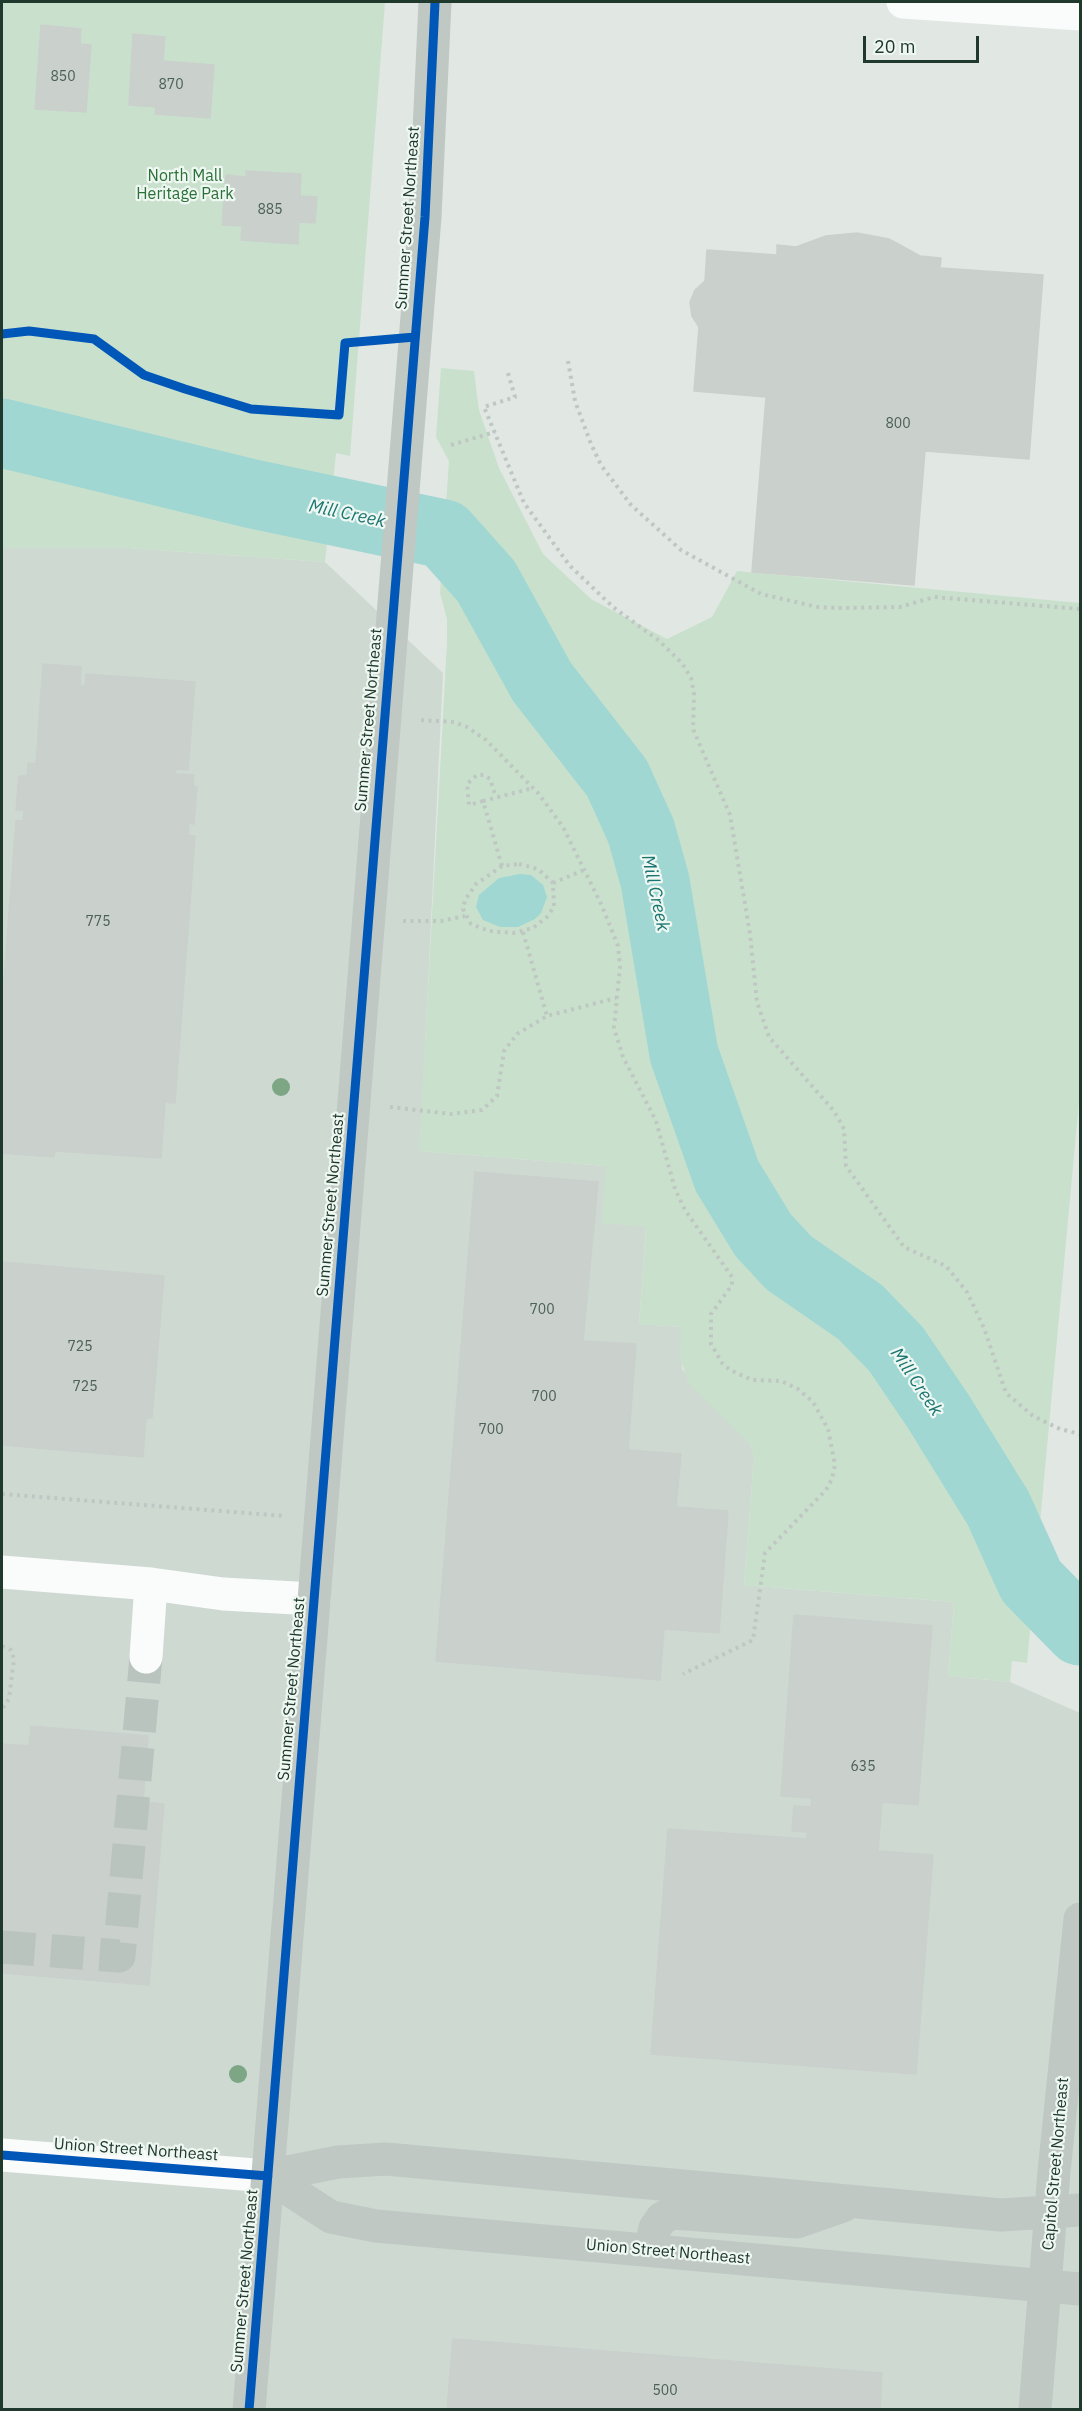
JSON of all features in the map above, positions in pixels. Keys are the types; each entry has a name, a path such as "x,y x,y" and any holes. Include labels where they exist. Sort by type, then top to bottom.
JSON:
{"main road":[{"name":"Summer Street Northeast","path":"249,2409 425,217 435,2"},
{"name":"Capitol Street Northeast","path":"1035,2409 1045,2286 1066,2211 1080,1937"},
{"name":"Union Street Northeast","path":"268,2176 338,2162 386,2159 1001,2215 1066,2211"},
{"name":"Union Street Northeast","path":"268,2176 331,2217 376,2226 1080,2289"},
{"path":"650,2250 655,2228 662,2218 673,2213 797,2222 854,2202"}],"street":[{"path":"903,2 996,5 1080,14"},
{"path":"2,1572 151,1584 223,1594 314,1599"},
{"path":"146,1657 151,1584"},
{"name":"Union Street Northeast","path":"2,2155 268,2176"}],"path":[{"path":"568,362 575,401 587,435 601,465 631,505 681,550 761,594 818,607 853,609 900,607 934,597 1080,609"},
{"path":"508,373 515,397 484,407 524,503 552,545 614,607 682,663 691,678 694,694 693,729 730,815 750,934 757,1002 769,1037 834,1111 844,1128 846,1166 898,1239 913,1252 946,1266 968,1292 984,1328 1006,1393 1033,1416 1060,1429 1080,1434"},
{"path":"451,445 495,432"},
{"path":"385,718 454,722 467,727 486,740 533,788 555,815 584,870 618,946 620,967 614,1017 617,1040 631,1074 656,1121 675,1189 685,1210 732,1277 732,1285 711,1314 709,1334 715,1353 730,1371 752,1380 781,1381 806,1395 823,1417 834,1454 832,1479 826,1490 765,1552 753,1640 683,1674"},
{"path":"496,798 490,779 484,775 477,775 467,784 469,805 483,801 496,798 533,788"},
{"path":"483,801 502,866"},
{"path":"529,865 545,873 553,883 554,907 542,922 523,932 501,933 478,929 465,916 463,909 469,893 484,876 502,866 529,865"},
{"path":"553,883 584,870"},
{"path":"369,919 425,922 465,916"},
{"path":"523,932 547,1016"},
{"path":"354,1103 451,1113 482,1110 497,1096 504,1051 509,1042 528,1026 547,1016 615,998"},
{"path":"2,1494 321,1519"},
{"path":"2,1646 11,1650 14,1659 9,1699 2,1709"}],"shaded area":[{"path":"2,548 128,548 325,562 443,673 420,1151 606,1166 646,1227 639,1324 681,1327 682,1369 751,1445 754,1457 744,1585 954,1602 948,1676 1010,1682 1080,1713 1080,2409 2,2410"}],"green space":[{"name":"North Mall Heritage Park","path":"2,2 385,2 350,456 336,453 325,562 128,548 2,548"},
{"path":"441,368 474,371 479,410 499,468 543,554 591,599 667,639 712,617 737,571 1080,603 1080,1091 1027,1663 1012,1661 1010,1682 948,1676 954,1602 744,1585 754,1457 751,1445 689,1384 680,1358 681,1327 639,1324 646,1227 602,1223 606,1166 419,1151 447,643 447,619 440,593 449,461 436,437"}],"water":[{"path":"520,874 531,875 543,885 547,897 541,913 535,919 518,927 500,927 483,920 476,907 479,895 499,878"}],"building":[{"path":"41,25 81,29 80,44 91,45 86,112 35,109"},
{"path":"133,34 165,37 163,61 214,65 210,118 155,114 156,107 129,105"},
{"path":"246,171 301,174 300,196 317,197 315,223 299,222 298,244 241,240 242,226 222,225 226,175 246,177"},
{"path":"857,233 889,239 920,256 941,258 940,268 1043,275 1029,459 925,451 914,585 752,572 766,397 694,391 699,327 692,316 690,302 695,290 705,281 707,250 777,255 777,245 796,247 826,236"},
{"path":"43,664 81,667 80,686 85,686 86,674 195,682 188,770 176,769 175,774 194,775 193,787 197,787 194,824 189,823 188,836 195,836 175,1103 165,1102 161,1158 55,1151 54,1157 2,1153 2,1008 16,821 23,821 24,810 16,810 19,776 27,776 28,763 36,764"},
{"path":"475,1172 598,1182 583,1341 636,1344 628,1450 681,1454 676,1507 728,1511 719,1633 664,1629 660,1680 436,1661"},
{"path":"2,1262 164,1276 152,1418 146,1418 143,1457 2,1445"},
{"path":"794,1615 932,1626 918,1805 882,1802 878,1851 933,1855 916,2074 651,2054 668,1829 807,1839 807,1832 792,1831 794,1806 811,1807 812,1798 781,1796"},
{"path":"31,1726 148,1736 143,1802 164,1804 149,1985 2,1973 2,1744 29,1746"},
{"path":"453,2339 882,2373 880,2410 447,2410"}],"waterway":[{"name":"Mill Creek","path":"2,433 253,494 444,534 486,581 542,682 617,778 641,831 655,881 684,1054 727,1176 763,1235 789,1263 860,1312 896,1349 938,1411 998,1508 1031,1581 1080,1631"}],"tunnel":[{"path":"2,1947 119,1956 146,1657"}],"cycle path":[{"path":"249,2410 425,217 435,2"},
{"path":"2,334 29,331 94,339 144,375 185,389 251,409 339,415 345,343 415,337"},
{"path":"2,2155 268,2176"}]}
